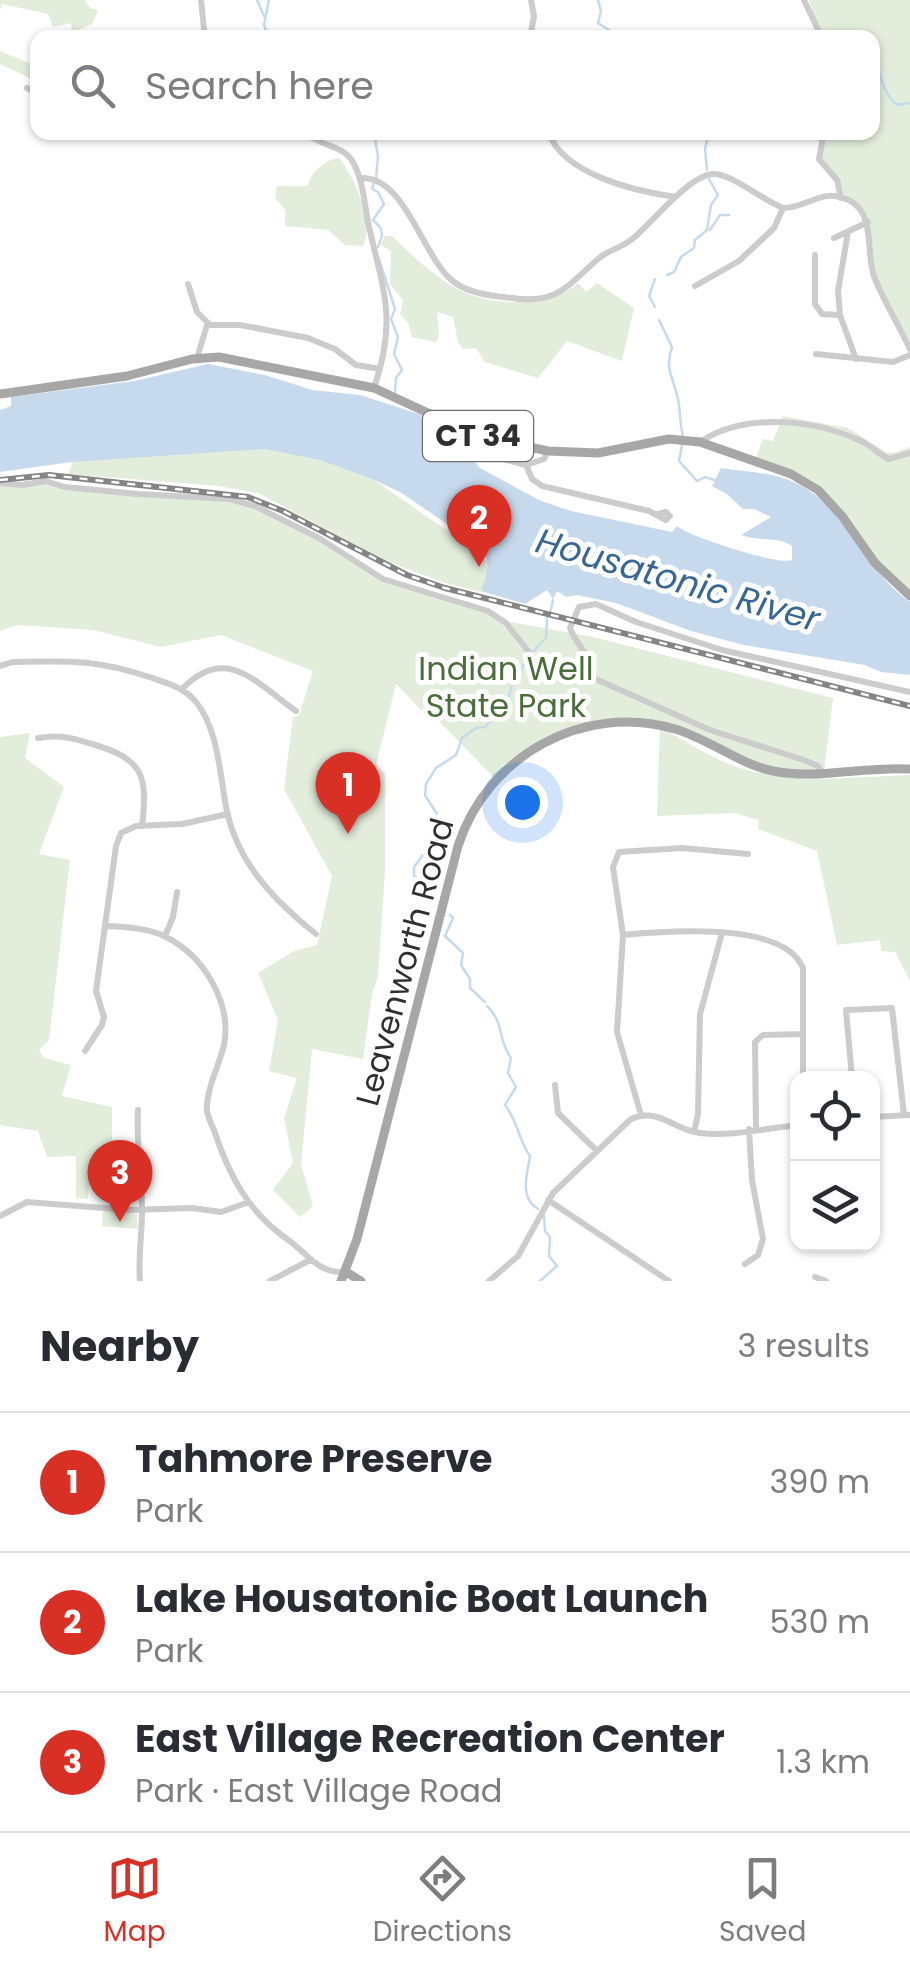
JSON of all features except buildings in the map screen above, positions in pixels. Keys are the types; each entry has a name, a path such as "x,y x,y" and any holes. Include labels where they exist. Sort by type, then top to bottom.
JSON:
{"main road":[{"name":"CT 34","path":"0,394 126,376 196,358 240,360 374,388 462,430 548,451 585,454 669,439 700,442 791,474 818,490 842,516 875,564 910,596"},
{"name":"Leavenworth Road","path":"343,1276 357,1240 458,846 474,808 500,774 557,736 617,722 662,726 688,734 765,769 822,773 910,770"},
{"path":"343,1276 361,1281"}],"street":[{"path":"201,0 204,30"},
{"path":"531,0 531,30"},
{"path":"804,0 818,30"},
{"path":"314,140 346,154 360,178 388,303 385,348 374,388"},
{"path":"553,140 560,152 596,177 675,198"},
{"path":"823,140 820,160 836,180 841,198"},
{"path":"360,178 377,180 390,190 438,264 456,284 474,292 523,300 568,290 602,256 632,239 675,198 706,176 718,174 783,208 794,208 817,198 841,198 858,209 868,222 873,276 910,352 893,362 816,354"},
{"path":"695,286 740,261 774,228 783,208"},
{"path":"834,238 868,222"},
{"path":"848,232 838,291 840,315 856,359"},
{"path":"815,255 816,304 822,314 840,315"},
{"path":"188,284 197,312 209,324 240,325 308,338 356,364 380,369"},
{"path":"196,358 209,324"},
{"path":"700,442 726,430 768,420 852,438 890,460 910,453"},
{"path":"504,442 504,459 526,465 544,459 548,451"},
{"path":"526,465 532,479 542,486 658,514"},
{"path":"0,483 46,481 65,487 230,499 249,504 315,536 383,579 488,611 506,623 539,662 590,676 727,737 804,760 818,766 822,773"},
{"path":"590,676 588,656 570,628 575,614 586,604 611,609 636,622 722,650 910,692"},
{"path":"0,666 13,662 98,662 182,689 196,703 209,726 234,837 264,887 316,934"},
{"path":"182,689 202,671 224,666 239,670 296,711"},
{"path":"38,738 66,736 132,760 145,785 142,826"},
{"path":"85,1050 102,1026 104,1016 96,990 120,834 128,828 182,824 228,814"},
{"path":"642,1115 618,1032 623,935 614,867 619,852 682,848 748,854"},
{"path":"165,936 177,892"},
{"path":"106,926 165,936 186,951 221,998 226,1021 223,1048 216,1064 208,1111 223,1158 266,1222 310,1260 343,1276"},
{"path":"623,935 673,930 722,933 794,952 803,968 804,1071"},
{"path":"694,1132 698,1114 700,1014 722,933"},
{"path":"851,1071 846,1010 892,1008 907,1115 880,1117"},
{"path":"745,1264 758,1255 763,1239 752,1180 755,1042 763,1035 803,1034"},
{"path":"556,1085 561,1117 596,1150"},
{"path":"138,1110 136,1132 142,1152 140,1281"},
{"path":"489,1281 520,1253 548,1200 622,1126 642,1115 665,1118 694,1132 790,1126"},
{"path":"548,1200 669,1281"},
{"path":"0,1216 27,1202 142,1211 192,1208 220,1212 249,1202"},
{"path":"270,1281 310,1260"},
{"path":"815,1277 826,1281"}],"green space":[{"path":"0,0 84,0 90,8 98,10 92,24 77,30 72,30 71,23 53,27 48,14 2,4 0,11"},
{"path":"809,0 910,0 910,341 874,278 864,219 852,200 840,192 838,182 818,155 821,140 880,140 880,30 822,30"},
{"path":"0,51 30,63 30,78 0,64"},
{"path":"339,158 357,188 365,213 363,246 345,245 328,230 285,226 285,210 275,199 277,186 308,186 319,167"},
{"path":"385,236 392,236 446,282 478,297 524,302 555,297 578,283 586,292 597,283 634,308 622,361 567,341 538,378 485,362 476,348 463,349 453,317 437,312 436,342 412,337 400,314 403,300 390,284 391,251 381,245"},
{"path":"783,416 848,428 886,452 910,447 910,592 899,586 822,491 756,458 763,439 773,441"},
{"name":"Indian Well State Park","path":"277,445 370,477 482,555 488,574 481,592 386,561 258,493 68,474 74,459"},
{"path":"53,481 73,487 246,502 333,546 376,575 469,603 505,621 593,637 833,698 823,779 910,775 910,981 895,952 881,951 880,940 837,945 817,851 758,829 759,820 734,813 657,816 660,726 730,764 772,773 683,729 646,720 615,719 551,736 521,755 495,779 439,721 424,713 396,684 376,765 385,774 385,870 378,977 363,1059 312,1049 301,1164 313,1206 300,1217 273,1190 293,1163 284,1118 297,1078 269,1071 278,1020 258,973 294,951 317,945 332,876 284,789 293,717 299,715 313,671 221,635 161,647 93,630 17,625 0,631 0,484"},
{"path":"30,733 25,758 64,787 39,854 70,860 49,1040 39,1050 44,1058 71,1065 62,1096 112,1107 112,1158 91,1159 88,1199 76,1198 76,1156 47,1157 38,1131 0,1125 0,737"},
{"path":"103,1209 137,1214 138,1229 102,1226"}],"water":[{"name":"Housatonic River","path":"208,364 265,375 312,390 360,395 419,414 448,431 480,468 541,501 672,532 677,526 714,543 770,559 792,560 792,546 741,535 771,517 754,509 743,509 712,486 721,468 789,480 829,507 879,573 910,602 910,675 744,645 691,631 616,603 577,595 566,597 557,591 553,599 547,590 525,604 481,591 487,566 478,545 400,492 320,460 265,449 72,462 0,472 0,410 11,406 11,397 134,381"}],"waterway":[{"path":"257,0 264,16"},
{"path":"266,30 269,0"},
{"path":"598,0 598,23 609,30"},
{"path":"880,76 897,105 910,103"},
{"path":"375,140 376,178"},
{"path":"707,140 707,170"},
{"path":"667,275 674,272 681,257 694,248 695,240 707,230 711,205 718,195 709,179"},
{"path":"374,182 372,189 384,204 373,220 380,227"},
{"path":"710,230 720,215 729,215"},
{"path":"378,247 381,229"},
{"path":"379,259 395,309 391,319 398,337 394,354 402,370 396,378 395,394"},
{"path":"655,279 649,296 655,307"},
{"path":"659,320 672,347 669,367 683,436"},
{"path":"682,445 679,461 697,481 705,477 717,481"},
{"path":"550,613 553,600"},
{"path":"533,652 546,638 547,618"},
{"path":"425,852 437,814 425,795 426,784 436,768 456,755 462,738 485,727 507,702 513,682 528,658"},
{"path":"423,855 414,867 414,876 434,887 435,903"},
{"path":"450,915 453,918 445,936 463,953 461,965 470,979 470,988 485,1002"},
{"path":"487,1006 496,1018 511,1058 508,1073 516,1087 505,1105 530,1156 526,1191 538,1209"},
{"path":"540,1281 557,1266 549,1256 550,1237 545,1231 544,1215"}],"railway":[{"path":"0,480 49,475 248,497 407,575 445,588 910,706"}],"place":[{"name":"Lake Housatonic Boat Launch","path":"479,567"},
{"name":"Tahmore Preserve","path":"348,834"},
{"name":"East Village Recreation Center","path":"120,1222"}]}
